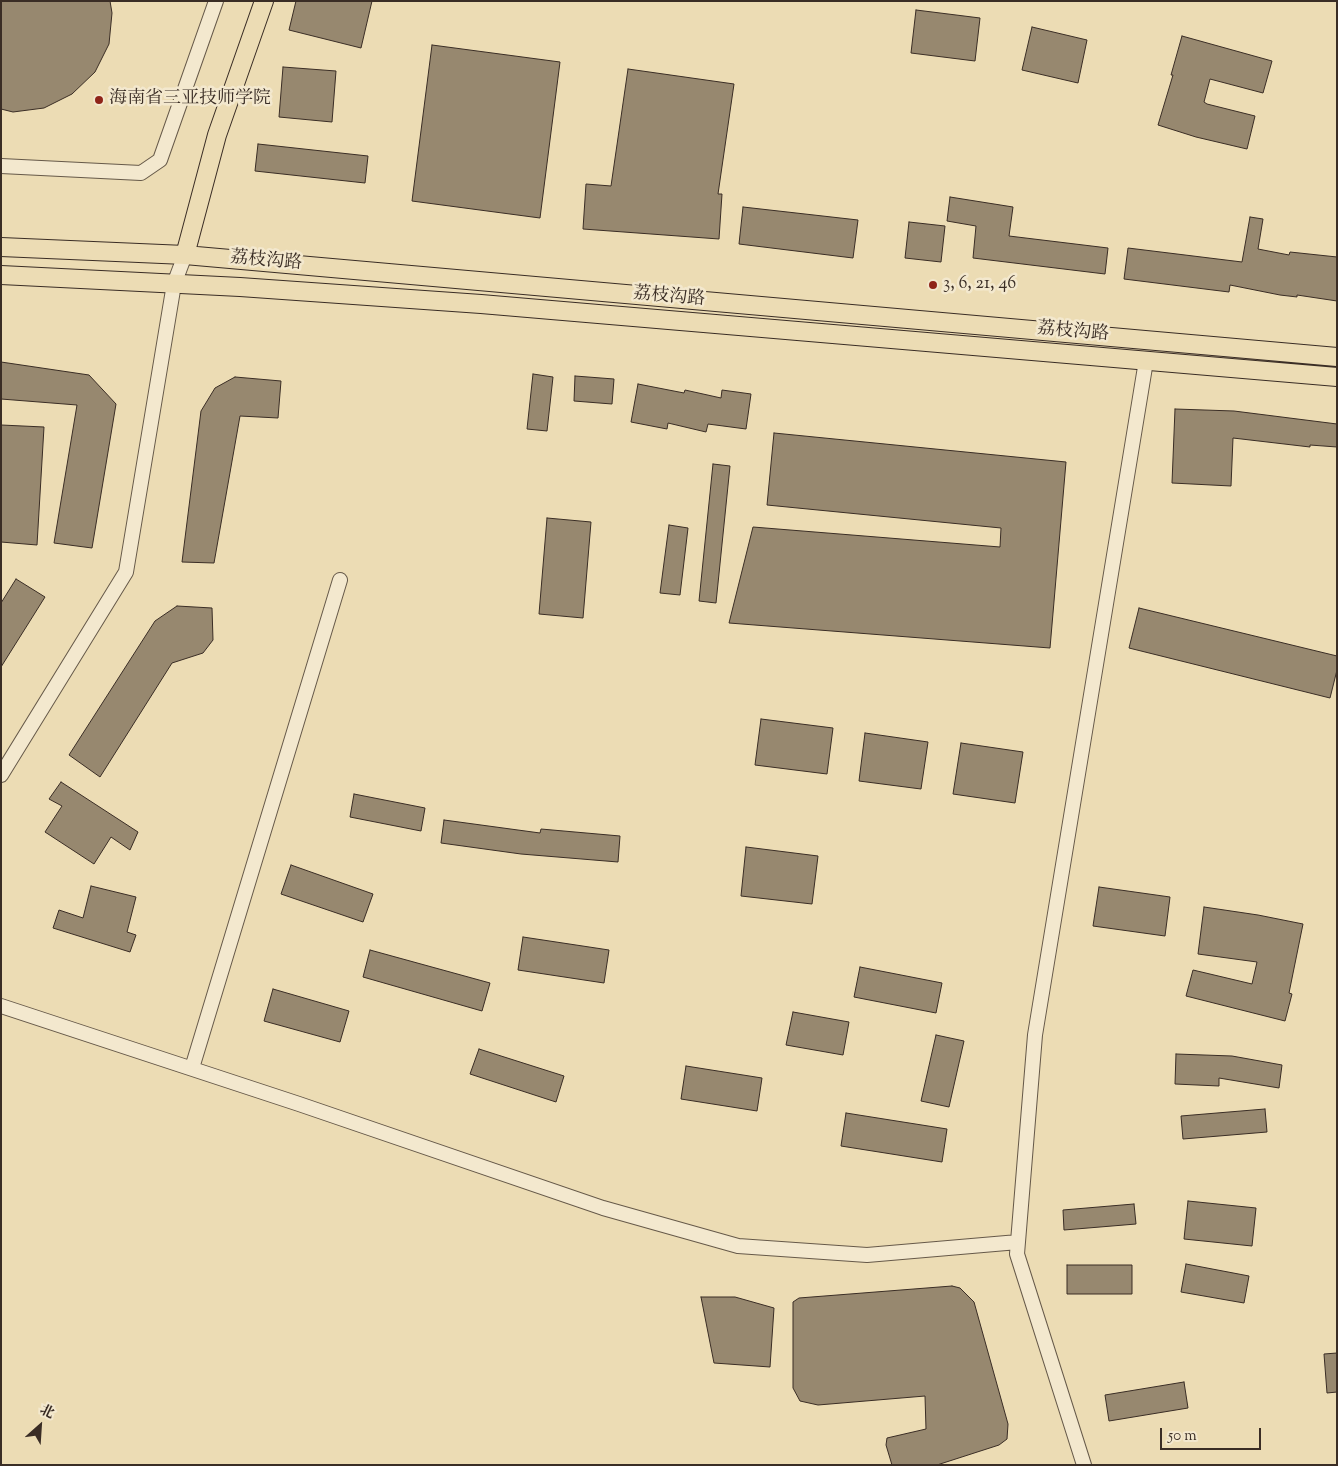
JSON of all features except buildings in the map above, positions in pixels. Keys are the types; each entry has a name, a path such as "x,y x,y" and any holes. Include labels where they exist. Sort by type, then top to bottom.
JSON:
{"main road":[{"path":"185,255 217,135 264,1"},
{"name":"荔枝沟路","path":"1,247 185,255 1337,357"},
{"name":"荔枝沟路","path":"1,275 481,304 1337,377"}],"street":[{"path":"1,166 141,173 160,160 216,1"},
{"path":"1,775 126,572 174,284 185,255"},
{"path":"1084,1465 1017,1254 1035,1035 1146,361"},
{"path":"192,1068 340,580"},
{"path":"1,1006 192,1068 603,1208 738,1246 867,1255 1018,1242"}],"place":[{"name":"海南省三亚技师学院","path":"99,100"},
{"name":"3, 6, 21, 46","path":"933,285"}]}
